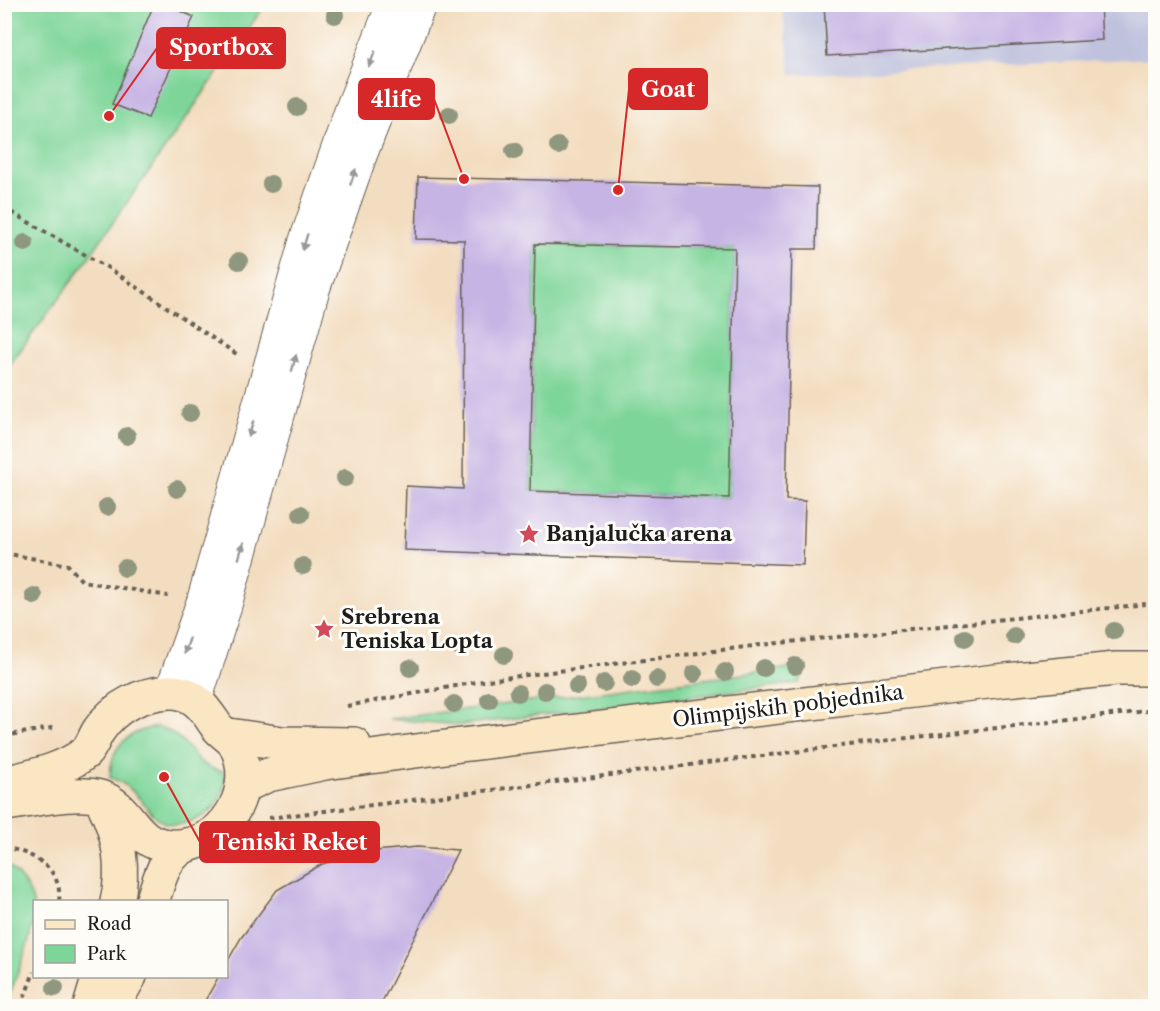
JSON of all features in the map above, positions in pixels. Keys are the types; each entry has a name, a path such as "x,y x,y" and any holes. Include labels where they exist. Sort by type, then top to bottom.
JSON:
{"street":[{"path":"183,696 203,601 306,240 351,110 393,4"},
{"path":"183,696 225,607 313,291 360,157 420,4"},
{"name":"Olimpijskih pobjednika","path":"253,799 266,784 461,746 1116,669 1155,660"},
{"name":"Olimpijskih pobjednika","path":"1116,669 1155,669"},
{"path":"4,804 76,796 100,811 141,853 203,855 226,840 244,817 253,799 233,742 216,726 204,707 183,696 137,698 121,708 101,727 94,751"},
{"name":"Olimpijskih pobjednika","path":"4,791 61,776 84,766 112,728 132,713 183,696"},
{"name":"Olimpijskih pobjednika","path":"132,713 156,707 176,708 187,712 212,741 222,747 233,742 461,746"},
{"name":"Olimpijskih pobjednika","path":"4,783 59,768 94,751"},
{"name":"Olimpijskih pobjednika","path":"94,751 100,811"},
{"path":"4,811 100,811"},
{"path":"100,811 111,860 106,900"},
{"path":"100,811 122,871 117,900"},
{"path":"153,900 179,855"},
{"path":"166,900 179,855"},
{"path":"82,1006 89,978"},
{"path":"90,1006 98,978"},
{"path":"106,1006 120,978"},
{"path":"113,1006 129,978"}],"path":[{"path":"4,208 110,269 246,361"},
{"path":"4,553 68,565 82,581 174,597"},
{"path":"341,707 368,704 488,680 762,645 1155,603"},
{"path":"253,799 873,742 1155,710"},
{"path":"4,847 33,855 45,863 58,883 59,900"},
{"path":"21,1006 33,975"}],"shaded area":[{"path":"782,5 1155,5 1155,58 791,75"}],"green space":[{"path":"5,5 265,5 82,267 5,371"},
{"path":"535,244 735,248 729,498 530,491"},
{"path":"807,666 799,683 461,725 389,719"},
{"path":"157,727 177,736 204,764 225,772 223,792 214,808 203,816 185,823 171,824 160,820 134,792 110,778 113,758 123,742 137,732"},
{"path":"5,864 26,885 33,902 33,923 27,947 5,1006"}],"building":[{"path":"154,4 164,4 194,17 148,118 112,104"},
{"path":"824,4 1100,4 1102,40 827,56"},
{"path":"418,177 818,187 816,249 792,249 786,500 805,501 803,565 404,550 406,486 463,489 464,240 416,239","holes":["535,244 735,248 729,498 530,491"]},
{"path":"417,847 458,850 380,1006 202,1006 218,978 228,978 228,961 241,938 277,890 322,864 375,851"}],"place":[{"name":"Sportbox","path":"109,116"},
{"name":"4life","path":"464,179"},
{"name":"Goat","path":"618,190"},
{"name":"Banjalučka arena","path":"529,534"},
{"name":"Srebrena Teniska Lopta","path":"324,629"},
{"name":"Teniski Reket","path":"164,777"}]}
